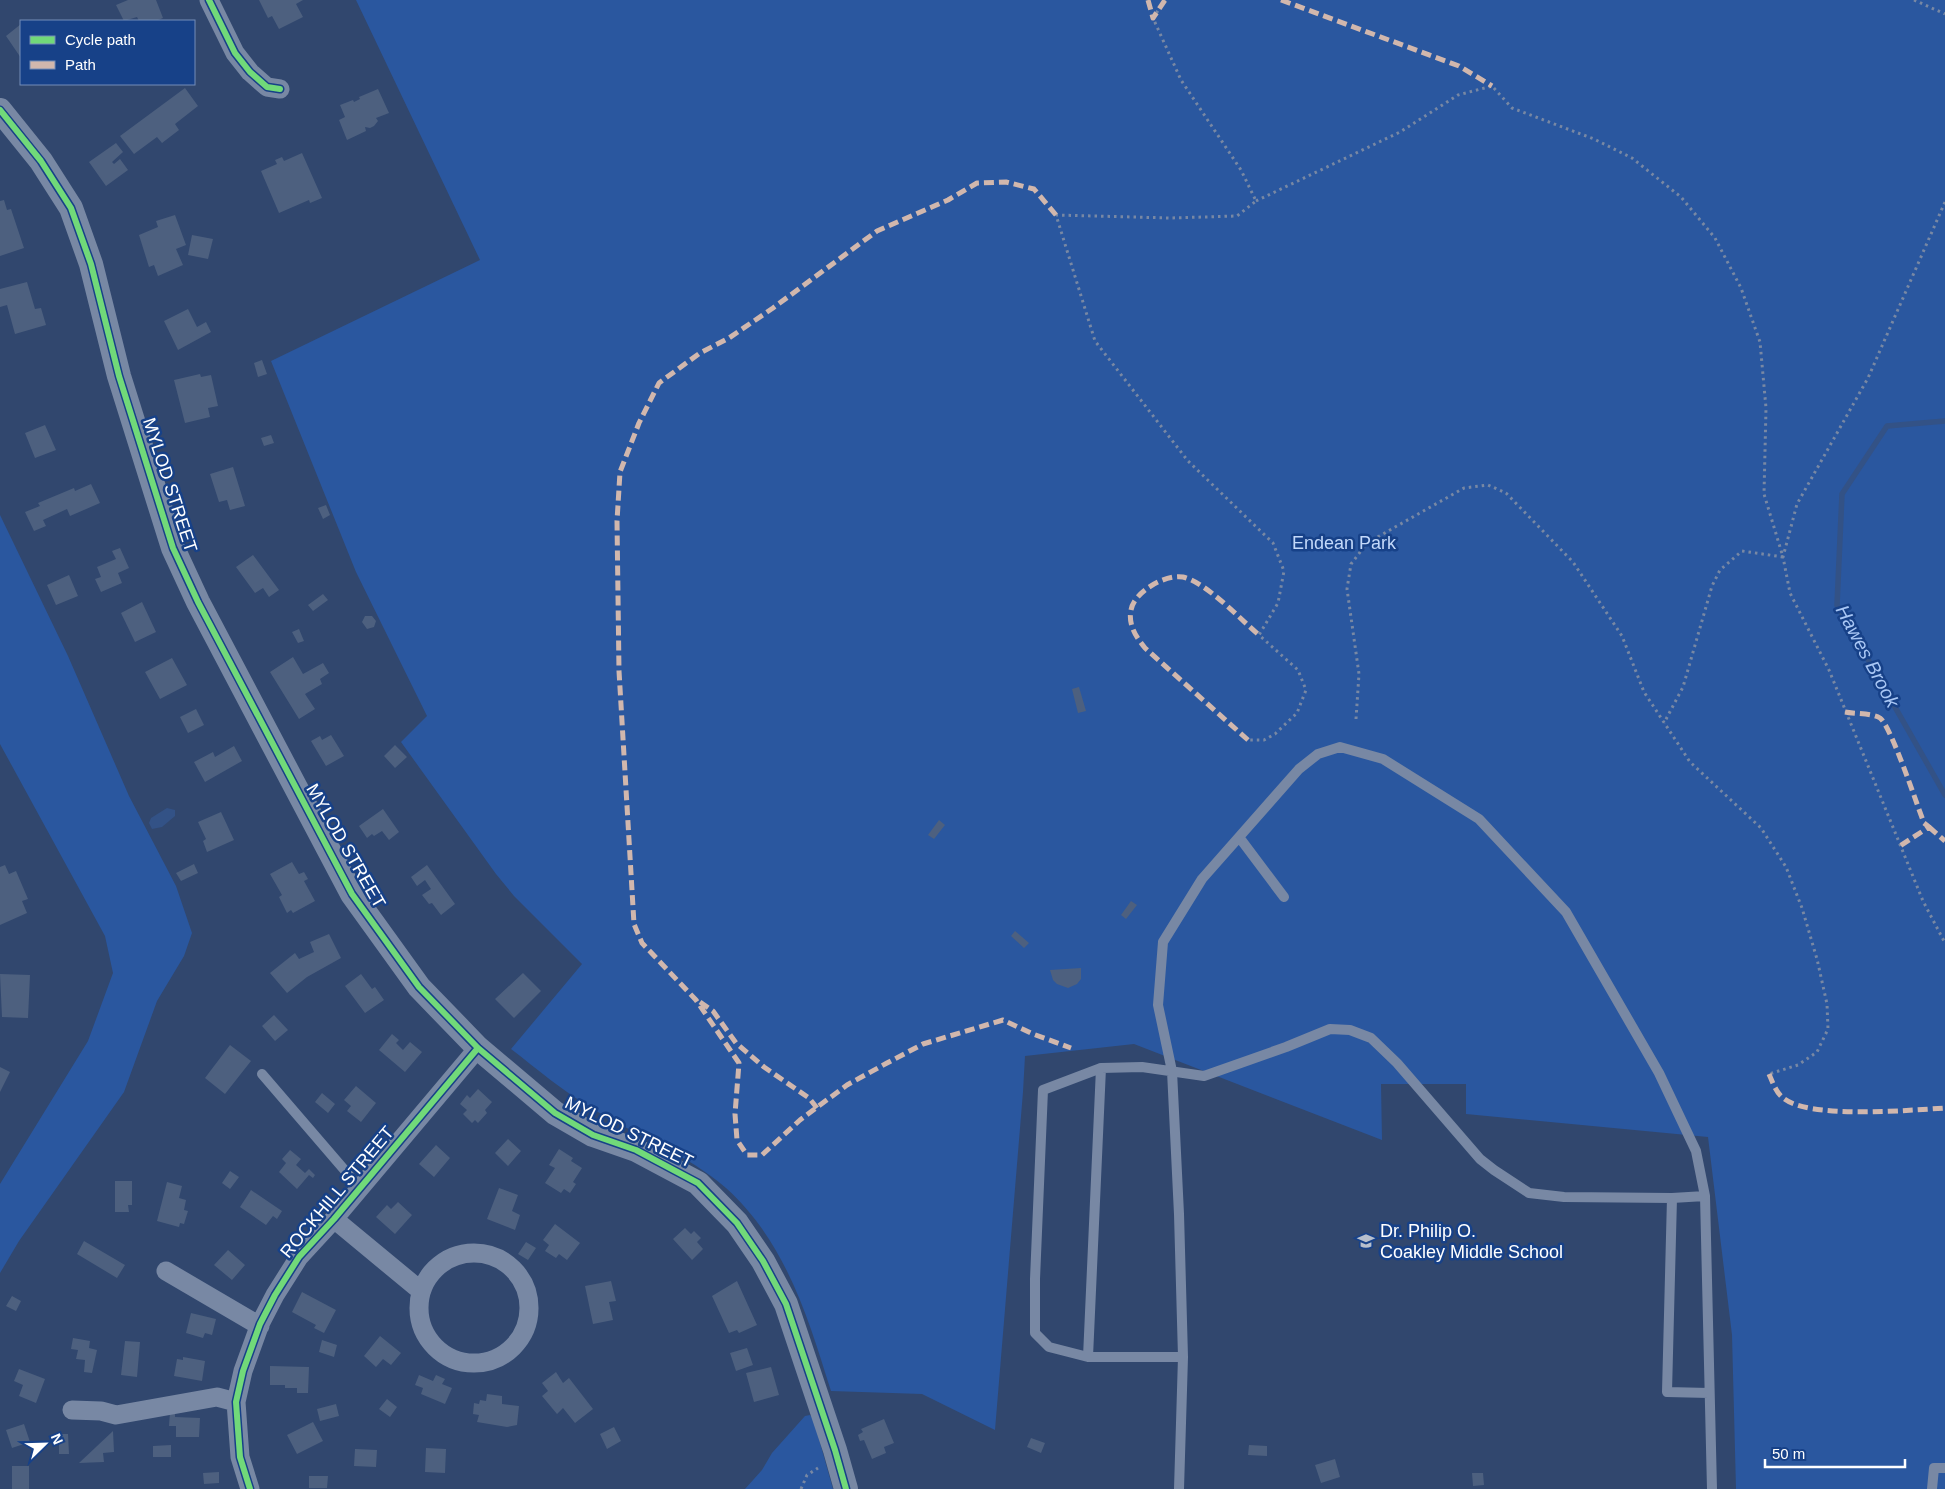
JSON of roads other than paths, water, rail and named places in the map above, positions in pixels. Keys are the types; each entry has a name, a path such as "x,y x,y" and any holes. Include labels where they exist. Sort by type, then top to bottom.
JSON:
{"street":[{"path":"209,0 235,53 250,72 267,87 280,89"},
{"name":"MYLOD STREET","path":"0,110 41,161 71,208 91,264 119,376 173,548 198,602 352,894 418,987 478,1048 555,1113 592,1135 636,1150 698,1183 737,1223 763,1260 786,1304 835,1450 846,1489"},
{"name":"ROCKHILL STREET","path":"250,1489 240,1456 236,1402 243,1371 260,1326 275,1295 299,1257 334,1219 478,1048"},
{"path":"334,1219 421,1291"},
{"path":"474,1252 491,1255 506,1263 519,1275 526,1290 530,1308 527,1325 518,1342 504,1355 486,1362 467,1363 448,1357 433,1345 423,1329 419,1310 421,1291 435,1269 441,1263 456,1255 474,1252"},
{"path":"166,1271 260,1326"},
{"path":"72,1410 116,1415 217,1398 236,1402"}],"lane":[{"path":"1179,1489 1183,1358 1172,1071 1158,1005 1163,942 1202,879 1299,769 1318,754 1340,747 1383,759 1479,819 1566,912 1659,1073 1696,1151 1705,1196 1712,1489"},
{"path":"1239,837 1284,897"},
{"path":"1183,1358 1088,1357 1049,1347 1035,1333 1035,1279 1043,1090 1101,1068 1142,1067 1204,1076 1330,1029 1350,1030 1370,1038 1397,1063 1480,1159 1529,1193 1564,1197 1672,1198 1705,1196"},
{"path":"1088,1357 1101,1068"},
{"path":"262,1074 360,1188"},
{"path":"1672,1198 1667,1392 1709,1393"},
{"path":"1932,1489 1934,1468 1945,1468"}],"waterway":[{"name":"Hawes Brook","path":"1945,421 1887,426 1842,494 1837,605 1945,795"}],"place":[{"name":"Dr. Philip O. Coakley Middle School","path":"1366,1241"}],"park label":[{"name":"Endean Park","path":"1344,543"}]}
